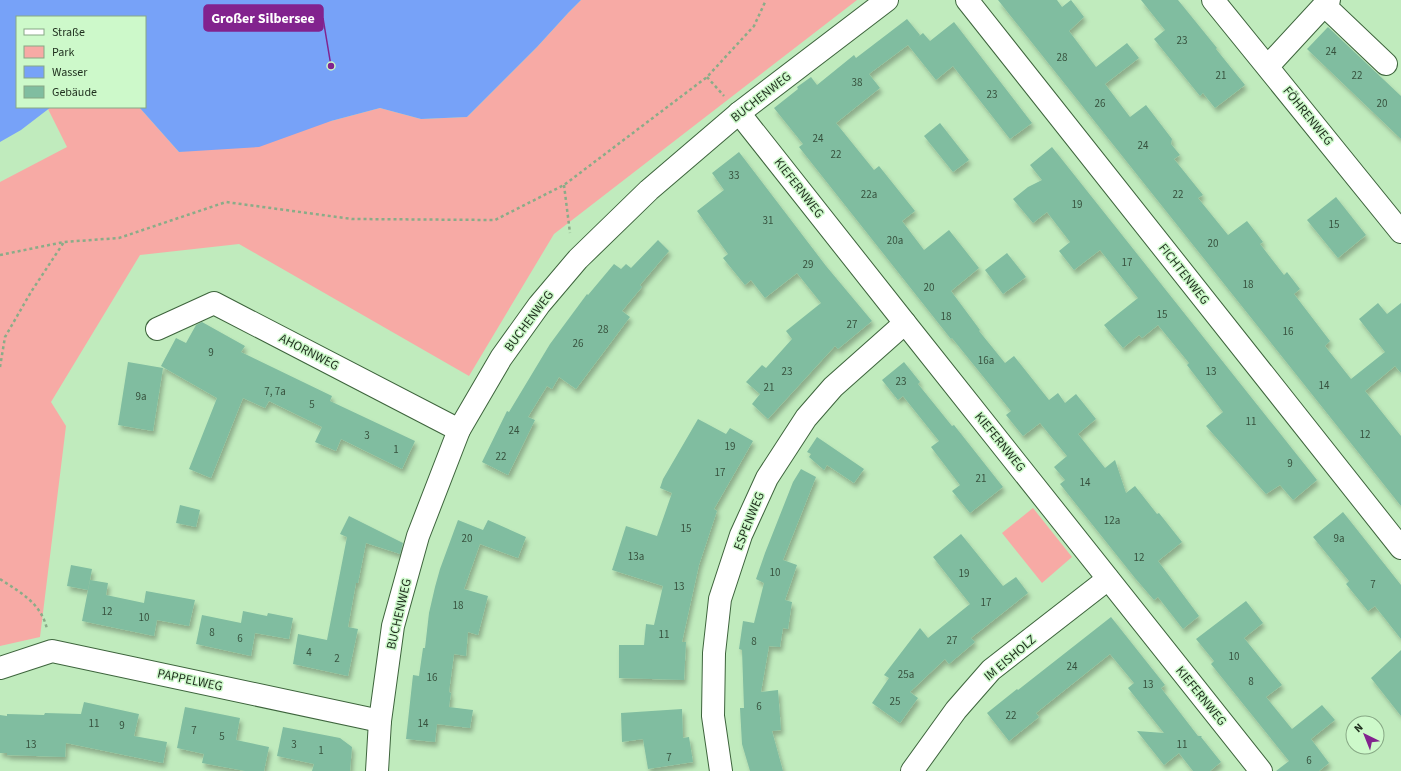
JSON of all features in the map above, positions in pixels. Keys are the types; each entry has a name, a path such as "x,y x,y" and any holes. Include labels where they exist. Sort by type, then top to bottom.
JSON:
{"street":[{"name":"BUCHENWEG","path":"377,771 380,720 396,619 418,536 459,430 501,358 540,305 578,258 649,190 739,113 887,0"},
{"name":"FICHTENWEG","path":"968,0 1401,548"},
{"name":"FÖHRENWEG","path":"1213,0 1401,232"},
{"path":"1268,66 1326,2 1386,64"},
{"name":"KIEFERNWEG","path":"739,113 904,323 1261,771"},
{"name":"AHORNWEG","path":"157,329 214,303 459,430"},
{"name":"ESPENWEG","path":"721,771 713,716 714,653 720,598 741,535 767,478 806,418 833,387 904,323"},
{"name":"IM EISHOLZ","path":"912,771 956,710 991,670 1108,579"},
{"name":"PAPPELWEG","path":"0,668 52,651 380,720"}],"path":[{"path":"0,255 64,242 118,238 226,202 352,219 495,220 564,184 707,77 754,26 766,0"},
{"path":"564,184 569,229 578,258"},
{"path":"0,366 5,337 31,292 64,242"},
{"path":"0,579 29,599 38,608 46,625 52,651"}],"green space":[{"path":"581,0 857,0 554,234 469,376 239,244 140,255 51,402 66,426 40,637 0,646 0,182 67,147 48,109 140,108 179,152 331,121 380,108 421,119 467,117 537,47"},
{"path":"1033,508 1072,557 1042,583 1002,533"}],"water":[{"path":"0,0 581,0 537,47 467,117 421,119 380,108 331,121 259,147 179,152 140,108 146,108 146,16 16,16 16,108 50,108 21,130 0,142"}],"building":[{"path":"998,0 1057,0 1062,7 1071,0 1084,17 1069,31 1096,67 1127,43 1139,58 1105,84 1130,117 1146,105 1172,139 1171,144 1180,155 1174,159 1203,195 1198,198 1228,235 1247,221 1263,242 1260,244 1284,275 1287,272 1300,289 1294,294 1330,341 1325,346 1351,379 1385,352 1359,319 1378,303 1387,314 1401,303 1401,373 1395,366 1365,391 1401,436 1401,506"},
{"path":"1141,0 1178,0 1245,85 1215,108 1203,93 1200,96 1154,39 1165,30"},
{"path":"907,19 920,35 918,37 923,33 930,41 954,22 1032,123 1010,139 953,66 936,80 908,45 869,74 880,88 836,123 874,170 879,166 915,211 902,221 924,250 949,230 979,268 951,291 980,330 979,331 1005,363 1014,356 1049,400 1058,393 1065,403 1076,394 1096,419 1078,434 1105,468 1115,460 1126,493 1135,486 1182,542 1158,561 1199,616 1183,629 1158,597 1154,600 1135,578 1060,484 1065,480 1054,467 1067,456 1040,423 1023,436 1006,415 1011,411 952,338 951,339 799,147 803,144 774,108 798,89 797,87 811,77 817,85 854,55 856,58"},
{"path":"1328,27 1401,96 1401,139 1307,49"},
{"path":"940,123 969,160 953,172 924,136"},
{"path":"1052,147 1317,480 1293,500 1280,485 1266,494 1206,426 1223,412 1187,365 1189,363 1158,325 1142,338 1139,335 1123,348 1104,325 1138,298 1100,250 1074,270 1059,251 1070,242 1047,212 1033,223 1013,199 1028,187 1042,180 1030,165"},
{"path":"739,152 826,266 872,321 838,349 835,346 768,419 752,404 760,394 746,382 762,365 766,368 792,339 786,331 821,303 797,273 765,298 751,280 745,285 723,258 728,254 697,211 724,190 712,173"},
{"path":"1336,197 1366,235 1338,258 1307,220"},
{"path":"658,240 669,251 640,285 642,287 622,311 630,317 576,389 559,377 552,389 547,386 528,417 535,420 508,475 482,462 507,411 509,412 550,344 587,294 588,295 614,264 621,269 626,264 631,268"},
{"path":"1007,253 1026,277 1003,294 985,270"},
{"path":"202,322 245,346 241,352 332,396 330,401 415,441 402,469 341,439 336,451 315,442 322,427 269,401 265,408 243,398 211,478 189,469 217,398 161,366 176,338 186,343 196,325"},
{"path":"128,362 163,368 153,431 118,425"},
{"path":"904,362 920,382 918,384 952,426 954,425 1003,487 970,513 952,491 960,485 931,447 939,441 903,396 898,400 882,380"},
{"path":"698,419 726,434 730,428 753,441 714,509 717,511 699,565 682,642 686,642 684,680 619,678 619,645 644,645 646,624 654,625 663,586 612,570 626,526 657,536 672,493 660,488 663,479"},
{"path":"817,437 864,469 854,483 827,465 824,470 809,457 811,454 807,452"},
{"path":"801,469 816,477 783,560 797,565 785,600 792,602 788,629 783,628 780,647 769,646 761,692 778,690 781,730 772,731 783,771 750,771 742,744 740,708 744,708 742,650 739,649 743,621 754,623 764,583 756,579 793,482"},
{"path":"180,505 200,510 196,527 176,523"},
{"path":"1343,512 1401,585 1401,639 1375,606 1368,611 1346,584 1349,581 1313,537"},
{"path":"349,516 403,543 400,554 366,543 358,583 356,583 348,627 358,629 348,676 293,664 298,634 327,640 347,537 340,534"},
{"path":"458,520 483,530 488,520 526,537 518,558 480,544 464,589 488,596 478,635 468,632 466,656 454,654 449,692 451,693 449,707 473,710 470,728 437,724 435,742 406,739 413,675 419,676 423,648 425,648 429,613 435,587"},
{"path":"961,534 1003,586 1016,577 1028,593 971,638 975,642 949,664 945,659 910,692 918,698 900,723 872,703 889,678 884,675 920,628 928,638 970,604 933,557"},
{"path":"71,565 92,569 88,590 67,586"},
{"path":"90,580 108,583 106,595 144,603 146,591 195,600 189,626 157,620 154,636 82,621"},
{"path":"1246,601 1263,623 1244,638 1282,685 1266,697 1292,729 1322,705 1335,720 1311,739 1329,763 1319,771 1276,771 1289,761 1211,664 1214,661 1196,639"},
{"path":"243,611 267,616 268,613 293,618 289,639 255,633 251,656 196,644 202,615 241,623"},
{"path":"1111,617 1165,685 1161,688 1198,736 1202,736 1201,737 1221,762 1210,771 1193,771 1179,753 1164,765 1137,731 1164,733 1128,688 1134,683 1110,654 1036,713 1039,717 1009,741 987,713"},
{"path":"1401,650 1401,716 1371,678"},
{"path":"84,702 139,714 134,736 167,742 163,763 66,743 65,757 7,755 7,753 0,753 0,715 44,715 45,713 81,714"},
{"path":"185,707 240,718 236,740 269,747 264,771 245,771 202,763 204,754 177,748"},
{"path":"682,709 683,738 689,737 693,762 648,769 643,739 622,742 621,713"},
{"path":"283,727 340,738 352,747 350,771 312,771 314,764 277,756"}],"place":[{"name":"Großer Silbersee","path":"331,66"}]}
